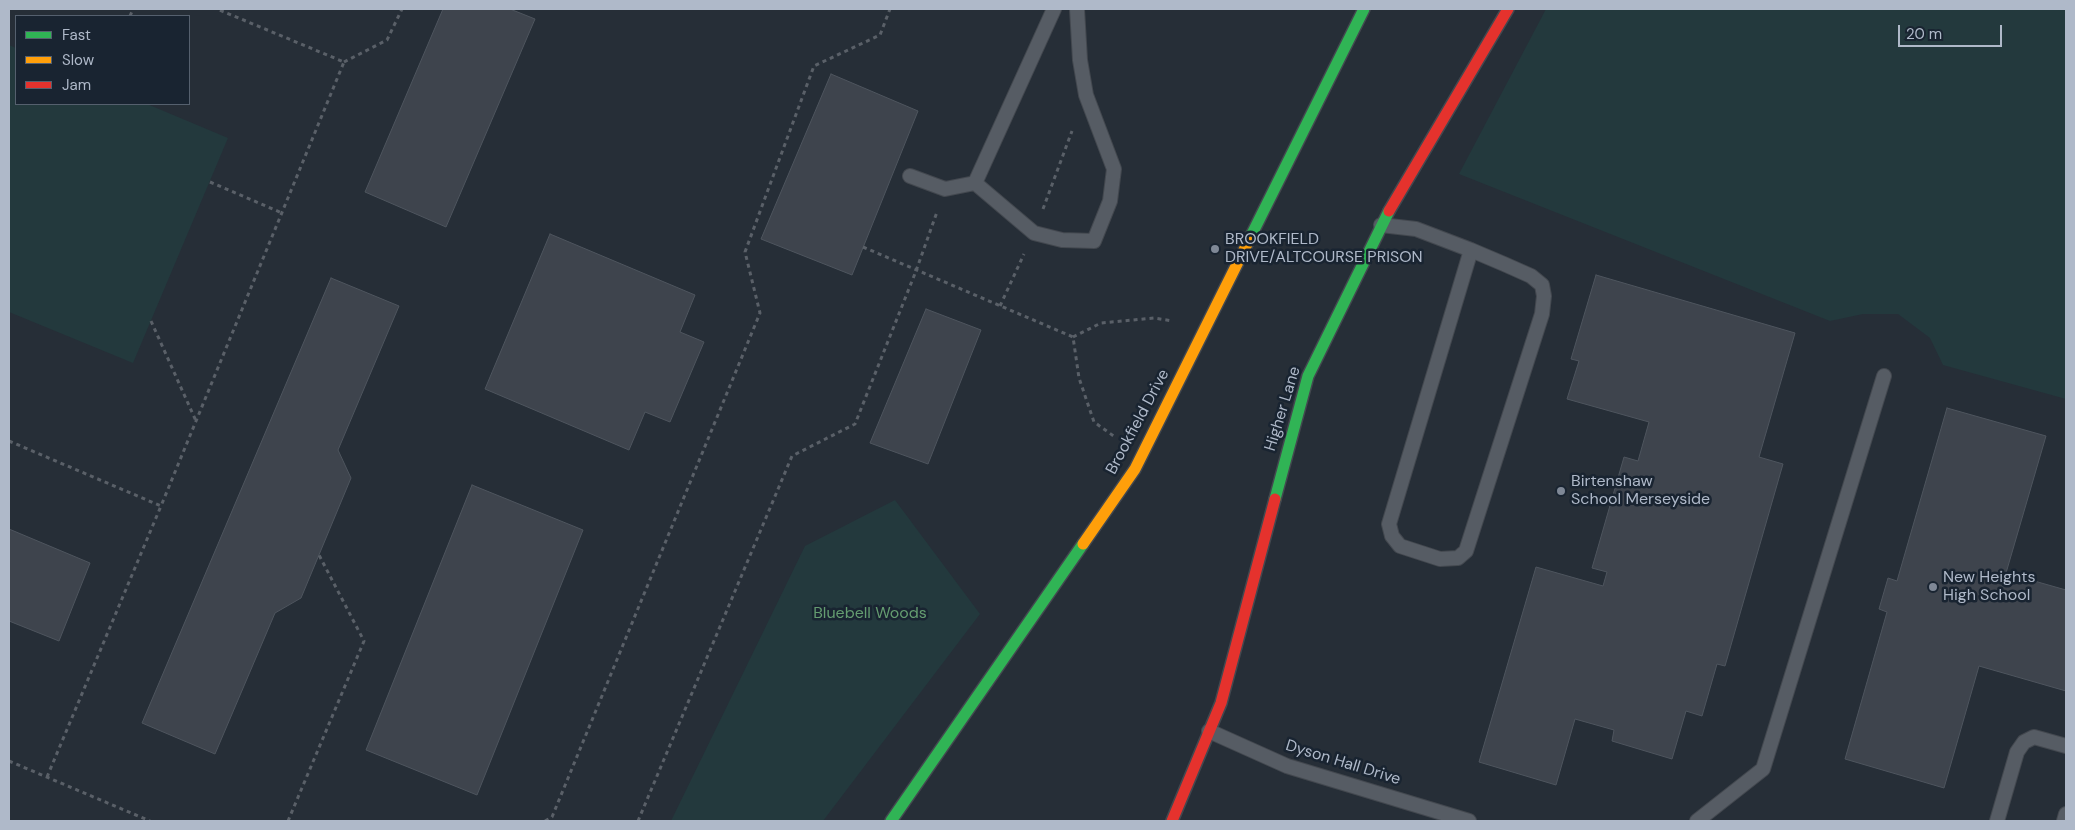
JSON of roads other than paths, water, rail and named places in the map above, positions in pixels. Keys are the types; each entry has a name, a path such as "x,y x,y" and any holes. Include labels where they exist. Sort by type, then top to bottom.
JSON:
{"street":[{"name":"Brookfield Drive","path":"891,821 1135,469 1364,9"},
{"name":"Higher Lane","path":"1172,821 1221,703 1236,653 1275,496 1308,376 1381,225 1508,9"}],"lane":[{"path":"976,183 1054,9"},
{"path":"976,183 1034,233 1062,240 1094,240 1110,201 1114,169 1086,95 1080,60 1077,9"},
{"path":"910,176 945,189 976,183"},
{"path":"1381,225 1416,229 1471,250 1531,276 1542,285 1544,296 1542,314 1466,551 1458,558 1440,559 1400,546 1392,536 1389,524 1471,250"},
{"path":"1697,821 1762,769 1884,376"},
{"name":"Dyson Hall Drive","path":"1209,731 1287,766 1469,821"},
{"path":"1997,821 2018,752 2024,742 2034,737 2066,746"},
{"path":"2064,821 2066,814"}],"place":[{"name":"BROOKFIELD DRIVE/ALTCOURSE PRISON","path":"1215,249"},
{"name":"Birtenshaw School Merseyside","path":"1561,491"},
{"name":"New Heights High School","path":"1933,587"}],"park label":[{"name":"Bluebell Woods","path":"870,614"}]}
